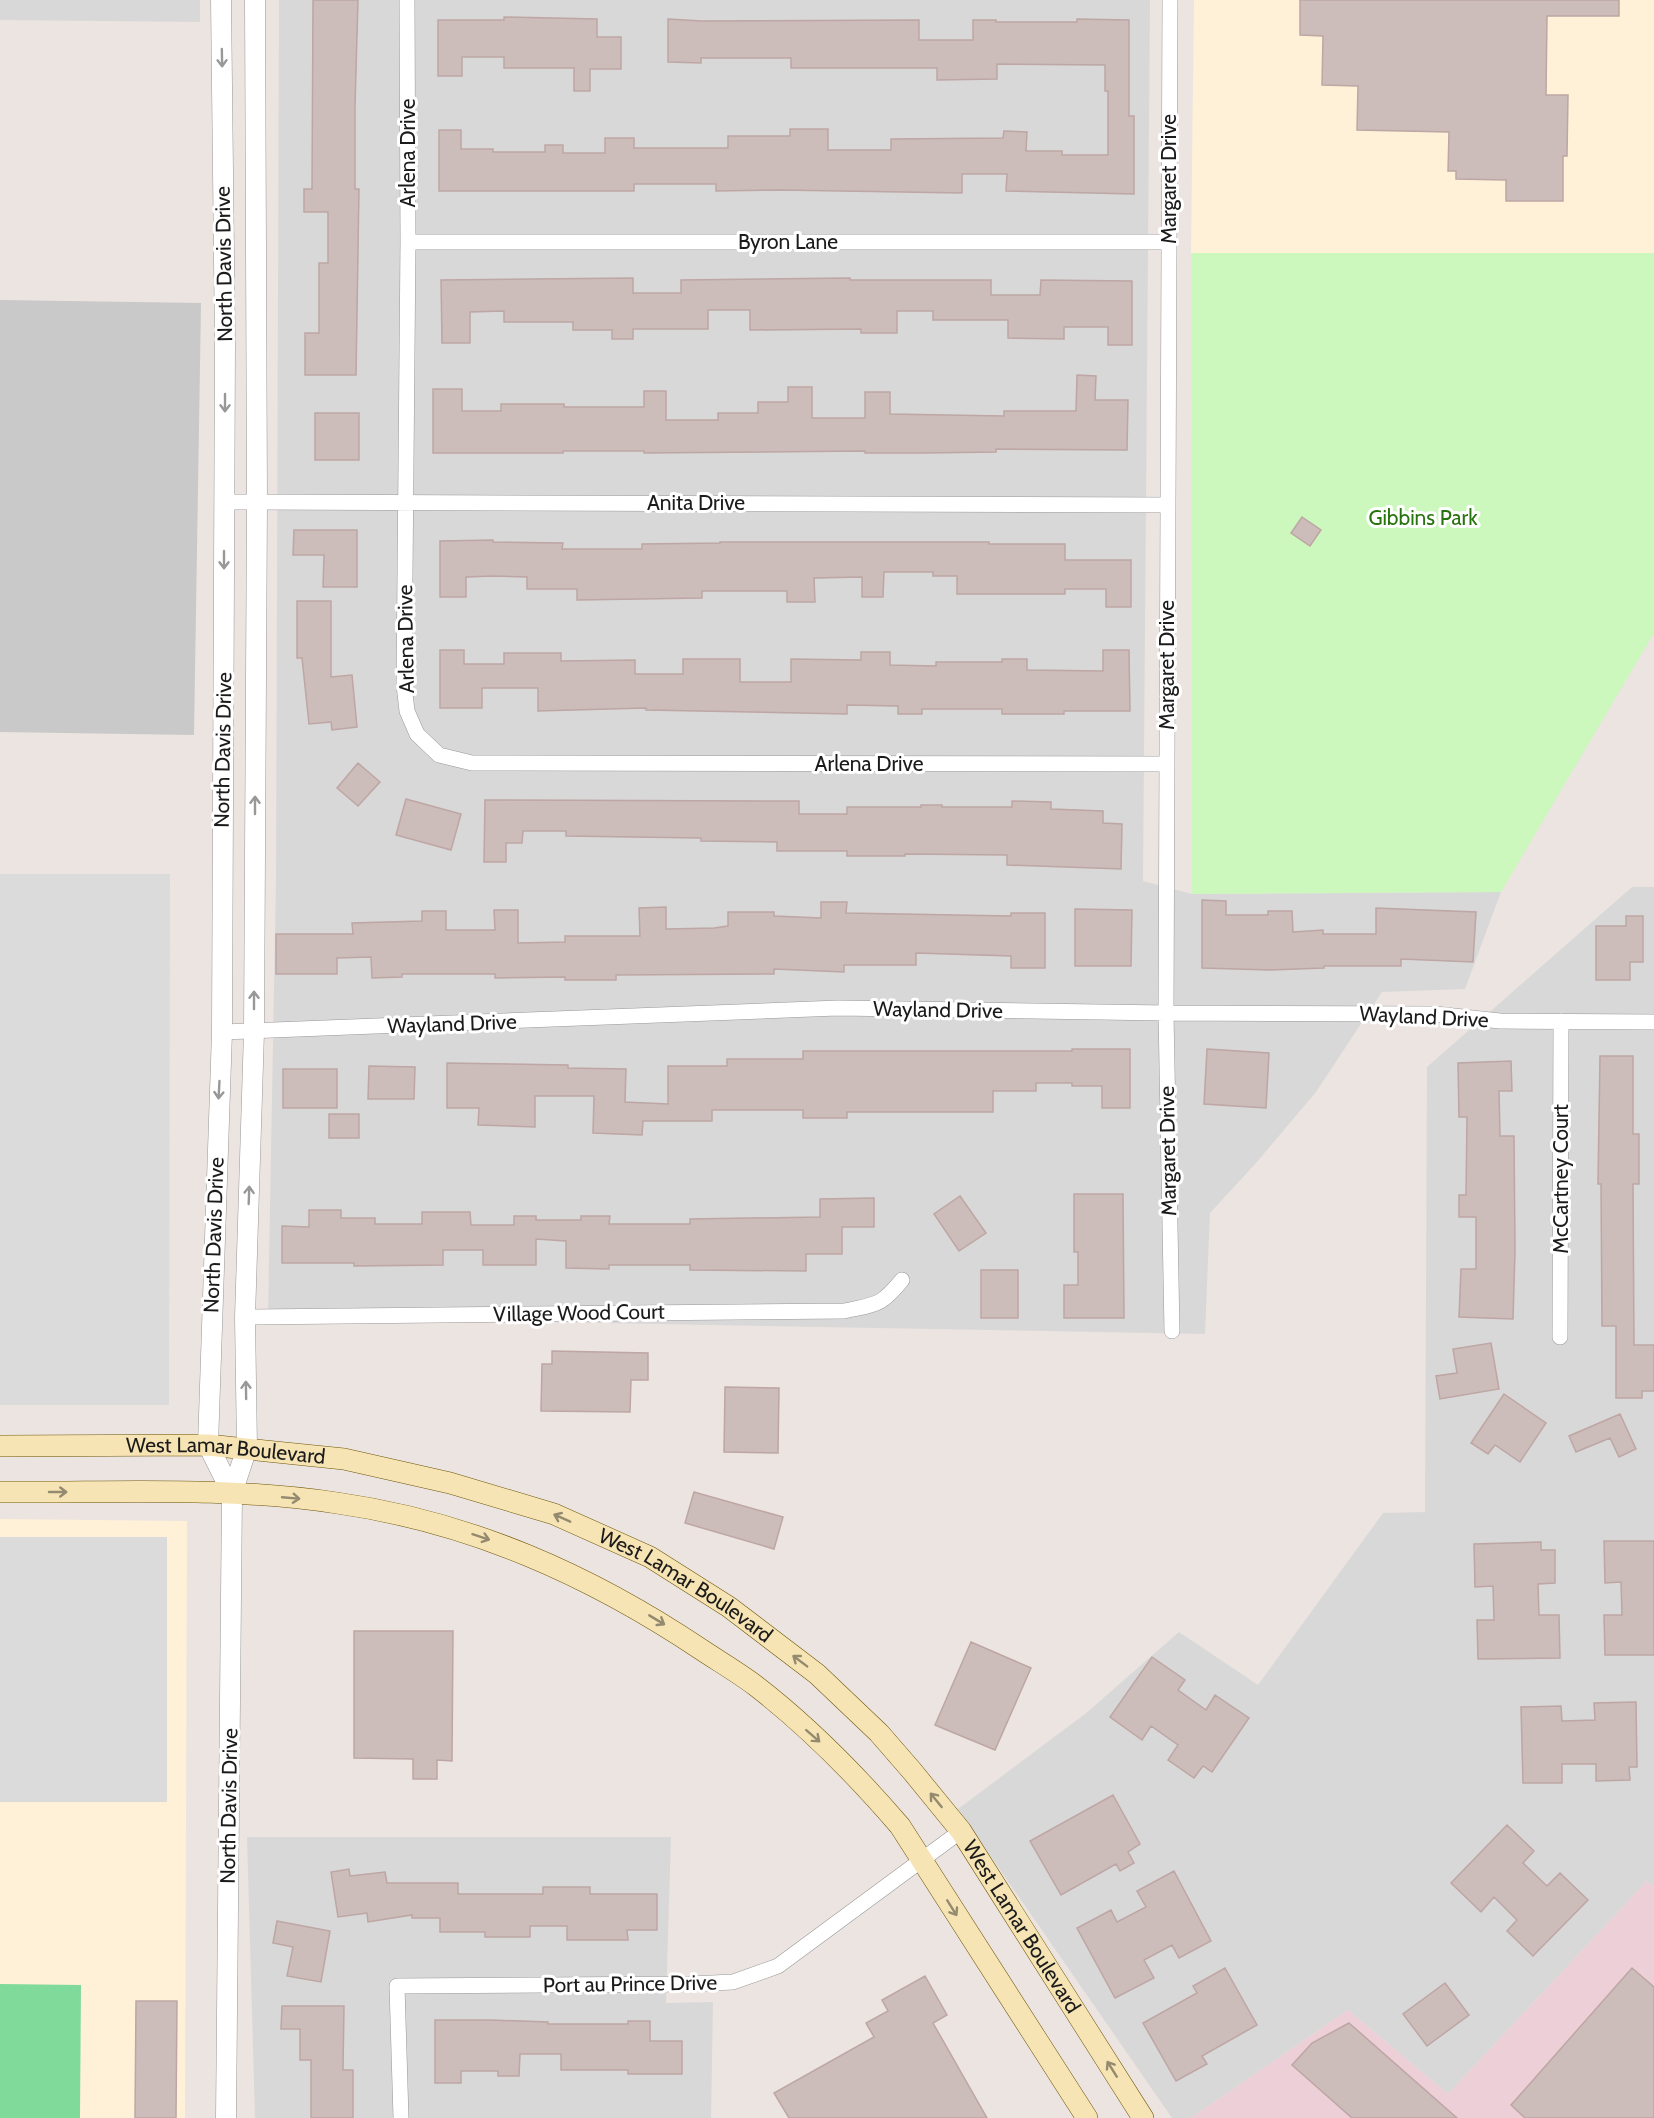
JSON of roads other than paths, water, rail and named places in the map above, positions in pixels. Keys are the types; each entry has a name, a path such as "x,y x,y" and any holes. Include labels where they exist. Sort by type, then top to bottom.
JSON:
{"main road":[{"name":"West Lamar Boulevard","path":"0,1446 208,1445 344,1459 450,1483 554,1514 650,1557 729,1607 818,1674 879,1733 961,1831 1143,2118"},
{"name":"West Lamar Boulevard","path":"0,1492 232,1493 336,1503 419,1519 485,1538 575,1576 659,1621 756,1686 821,1743 865,1786 900,1826 1087,2118"}],"street":[{"name":"North Davis Drive","path":"221,0 225,344 222,1032 208,1445 232,1493"},
{"name":"North Davis Drive","path":"226,2118 232,1493 246,1448 245,1317 254,1032 257,502 255,0"},
{"name":"Arlena Drive","path":"408,0 404,685 407,711 417,734 439,755 472,763 1166,764"},
{"name":"Margaret Drive","path":"1170,0 1166,1013 1172,1331"},
{"name":"Byron Lane","path":"408,242 1169,242"},
{"name":"Anita Drive","path":"224,502 1168,505"},
{"name":"Wayland Drive","path":"222,1032 838,1008 1435,1014 1500,1021 1654,1022"},
{"name":"McCartney Court","path":"1560,1337 1561,1021"},
{"name":"Village Wood Court","path":"245,1317 844,1311 879,1303 887,1298 902,1280"},
{"name":"Port au Prince Drive","path":"401,2118 397,1986 733,1982 778,1966 921,1858 961,1831"}],"park label":[{"name":"Gibbins Park","path":"1423,518"}]}
